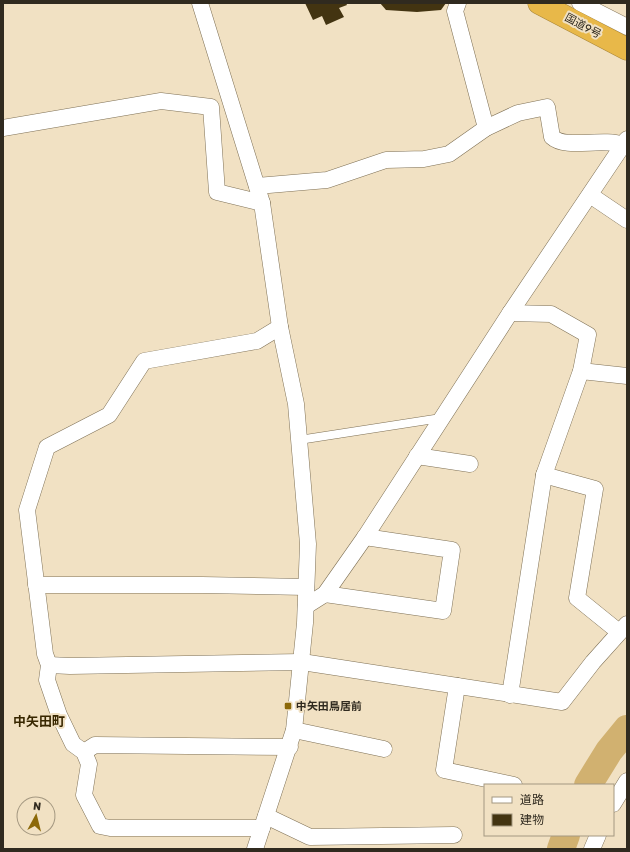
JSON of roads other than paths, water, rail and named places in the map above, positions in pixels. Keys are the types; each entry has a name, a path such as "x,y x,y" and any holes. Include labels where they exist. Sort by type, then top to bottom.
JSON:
{"highway":[{"name":"国道9号","path":"539,3 627,49"}],"street":[{"path":"200,3 262,203 280,327 296,404 308,544 302,662 294,730 290,747 255,849"},
{"path":"458,3 455,11 486,128"},
{"path":"580,3 627,27"},
{"path":"3,128 161,101 211,107 217,192 262,203"},
{"path":"257,186 327,180 386,160 424,159 449,154 486,128 518,113 547,107 552,138 556,141 573,143 625,142"},
{"path":"306,606 325,594 510,313 625,142"},
{"path":"590,195 627,220"},
{"path":"510,313 551,314 588,335 581,371 544,475 510,694"},
{"path":"280,327 257,341 144,361 109,415 47,447 28,510 45,654 49,665 47,680 59,715 73,744 84,752 89,764 84,795 100,826 110,828 264,822 310,838 367,843 435,842 454,835"},
{"path":"581,371 627,376"},
{"path":"416,456 470,464"},
{"path":"49,665 70,666 302,662 562,702 593,662 623,628 576,598 595,489 544,475"},
{"path":"325,594 443,611 452,550 364,536"},
{"path":"36,585 202,585 306,587"},
{"path":"457,686 444,770 509,784"},
{"path":"294,730 384,749"},
{"path":"84,752 95,745 290,747"},
{"path":"614,802 627,780"},
{"path":"592,849 598,836"}],"lane":[{"path":"299,440 441,418"}],"waterway":[{"path":"589,784 609,751 627,729"},
{"path":"561,849 566,836"}],"place":[{"name":"中矢田鳥居前","path":"288,706"}],"district":[{"name":"中矢田町","path":"39,721"}]}
